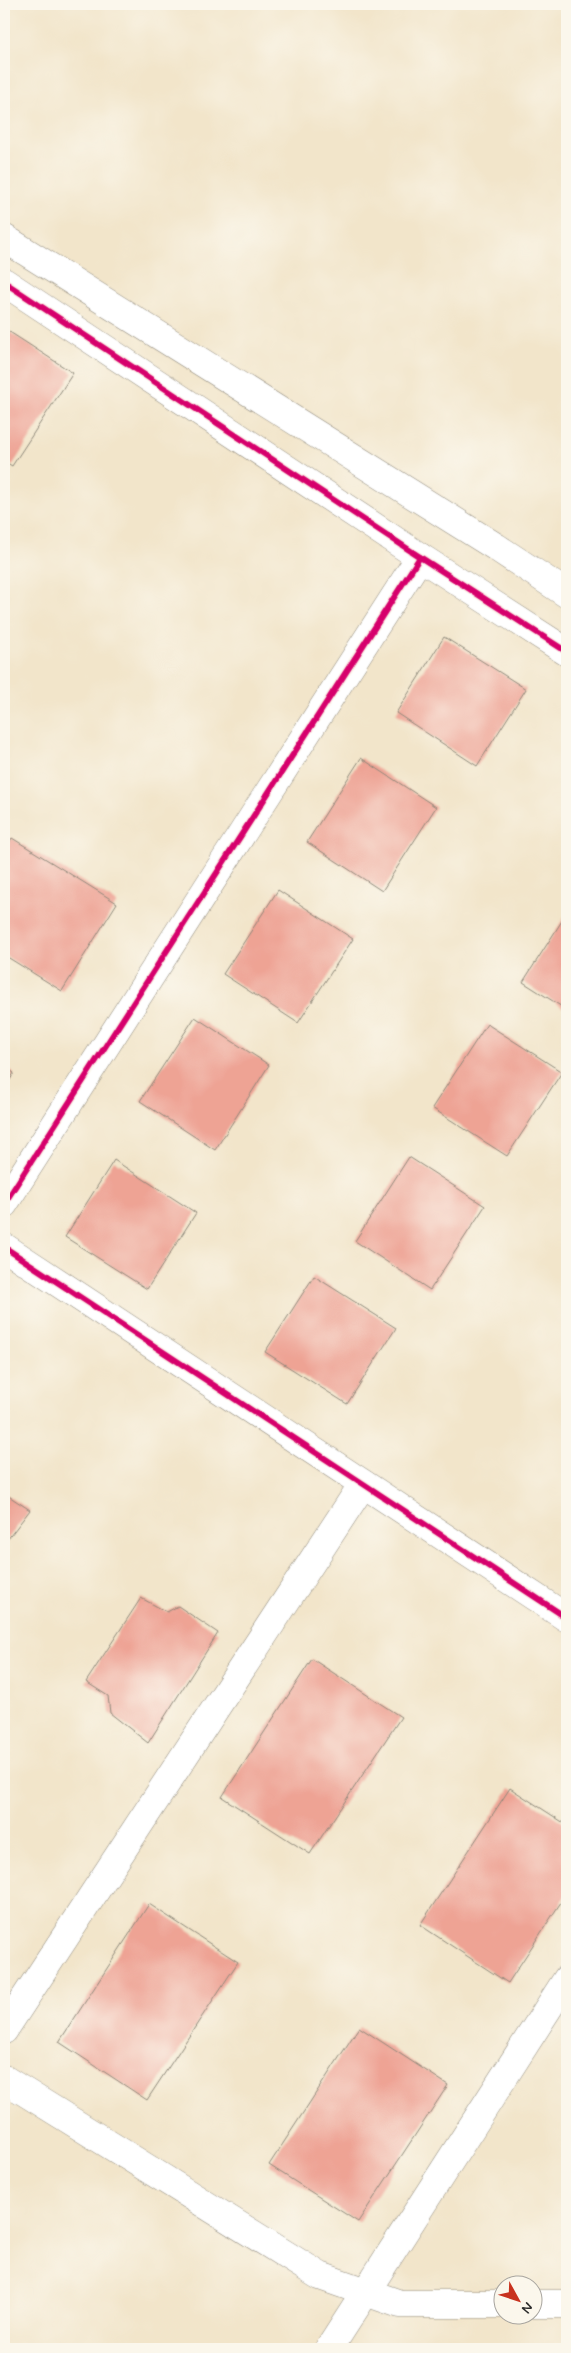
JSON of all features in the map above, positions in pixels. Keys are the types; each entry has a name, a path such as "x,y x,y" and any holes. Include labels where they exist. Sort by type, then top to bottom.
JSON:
{"street":[{"path":"4,238 496,546 567,594"},
{"path":"4,282 567,652"},
{"path":"4,1204 420,557"},
{"path":"4,1247 567,1618"},
{"path":"4,2030 363,1484"},
{"path":"330,2349 567,1979"},
{"path":"4,2079 320,2276 400,2304 494,2304"},
{"path":"544,2304 567,2304"}],"building":[{"path":"5,329 73,373 12,466 4,461"},
{"path":"444,637 526,689 477,766 396,713"},
{"path":"361,758 436,807 382,891 307,842"},
{"path":"12,838 117,903 62,991 4,955 4,850"},
{"path":"278,890 353,939 298,1023 223,974"},
{"path":"567,913 567,1010 523,982"},
{"path":"195,1017 269,1065 215,1150 140,1101"},
{"path":"487,1024 562,1072 507,1156 432,1108"},
{"path":"4,1066 14,1073 4,1090"},
{"path":"409,1157 485,1206 430,1290 355,1241"},
{"path":"114,1160 196,1213 147,1289 65,1237"},
{"path":"314,1276 396,1328 347,1404 265,1352"},
{"path":"4,1493 30,1510 4,1544"},
{"path":"141,1598 167,1612 178,1606 218,1633 148,1743 110,1713 108,1696 86,1682"},
{"path":"312,1659 401,1717 310,1854 222,1797"},
{"path":"510,1788 567,1825 567,1893 508,1983 420,1925"},
{"path":"149,1904 238,1962 147,2100 59,2042"},
{"path":"359,2027 448,2085 358,2222 269,2165"}],"cycle path":[{"path":"4,282 567,652"},
{"path":"4,1204 420,557"},
{"path":"4,1247 567,1618"}]}
